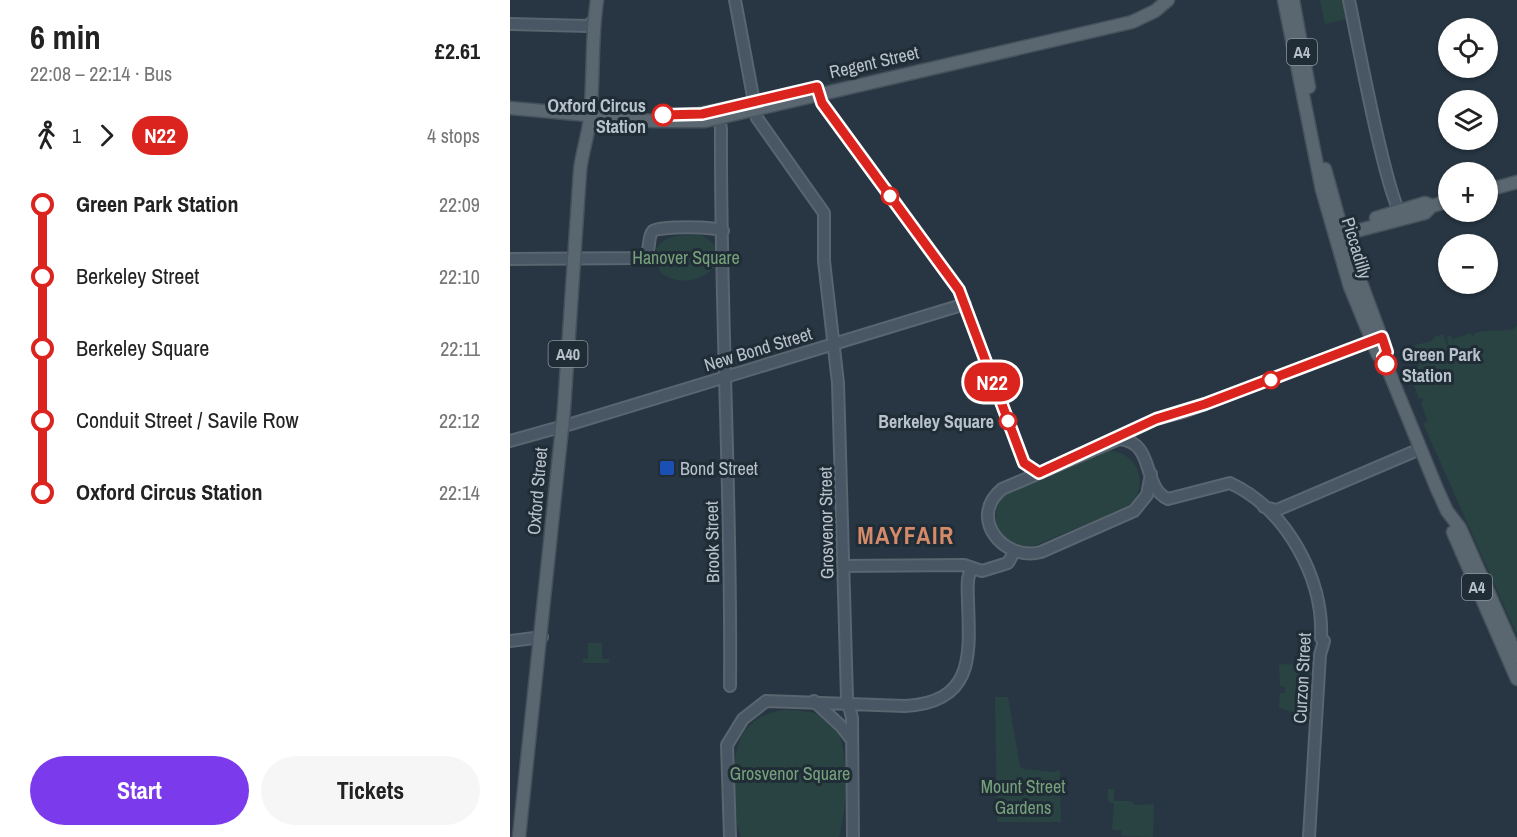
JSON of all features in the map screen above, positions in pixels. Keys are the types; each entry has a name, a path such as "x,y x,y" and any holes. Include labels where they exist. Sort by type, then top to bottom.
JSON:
{"main road":[{"name":"Oxford Street","path":"519,837 531,708 542,638 561,427 584,148 581,144 587,112 591,0"},
{"name":"Oxford Street","path":"591,23 597,0"},
{"name":"Regent Street","path":"510,106 523,102 587,112 719,115 1124,17 1141,11 1157,0"},
{"name":"Regent Street","path":"818,90 1132,22 1155,12 1168,0"},
{"name":"Piccadilly","path":"1284,0 1304,103 1310,109"},
{"name":"Piccadilly","path":"1293,0 1317,170 1338,233 1350,287 1377,339 1378,355 1383,357 1447,511 1460,528 1517,657"},
{"path":"1498,187 1517,182"},
{"path":"1338,233 1401,215 1425,213 1432,206 1438,204"},
{"name":"Piccadilly","path":"1447,511 1447,517 1517,679"}],"street":[{"name":"Grosvenor Street","path":"735,0 758,121 824,213 823,255 838,383 847,702"},
{"path":"1349,0 1382,153 1401,215"},
{"path":"510,24 591,23"},
{"path":"818,90 822,103 955,284 965,304 1024,463 1024,474 1018,482"},
{"path":"510,259 639,258 646,254 653,232 658,229 710,227 723,231 719,115"},
{"name":"Brook Street","path":"723,231 723,377 730,686"},
{"name":"New Bond Street","path":"510,441 965,304"},
{"path":"1167,417 1142,434 1141,443 1151,474 1147,495 1134,512 1041,552 1028,554 1014,552 993,535 988,513 997,493 1018,482 1112,441 1139,426 1377,339"},
{"path":"1112,441 1129,441 1144,453"},
{"path":"1263,507 1277,510 1420,448"},
{"path":"1024,463 1039,473"},
{"name":"Curzon Street","path":"1151,474 1160,494 1168,499 1230,483 1263,507 1283,526 1313,578 1321,610 1321,638 1324,641 1320,655 1309,837"},
{"path":"843,566 964,565 971,570 982,571 1003,566 1009,562 1014,552"},
{"path":"730,837 727,745 743,718 766,701 922,705 949,692 964,674 969,656 968,588 971,570"},
{"path":"510,641 542,638"},
{"path":"814,701 842,726 852,741"},
{"path":"847,702 852,718 853,837"},
{"path":"852,718 855,709 861,705"}],"green space":[{"path":"1320,0 1343,0 1348,19 1325,24"},
{"name":"Hanover Square","path":"701,235 713,244 718,254 716,264 709,272 699,278 686,280 673,279 660,272 655,252 663,241 675,236"},
{"path":"1517,325 1517,635 1423,423 1428,421 1421,404 1424,399 1419,398 1407,368 1419,366 1415,345 1432,341 1434,337 1443,334 1449,350 1447,336 1450,335 1453,339 1471,333 1472,337 1475,333 1480,332 1514,329"},
{"path":"1104,451 1116,452 1125,456 1138,470 1139,489 1127,507 1031,547 1020,547 1003,537 996,520 997,510 1000,501 1008,492"},
{"path":"588,643 602,643 602,659 609,659 609,663 583,663 583,659 588,659"},
{"path":"1279,664 1300,665 1300,672 1311,672 1308,710 1296,709 1296,713 1279,708 1280,693 1285,693 1285,687 1280,686"},
{"name":"Mount Street Gardens","path":"995,697 1008,697 1020,766 1023,769 1054,772 1060,770 1061,822 997,822"},
{"name":"Grosvenor Square","path":"783,710 802,711 822,716 832,723 838,733 845,761 846,778 844,811 839,837 741,837 737,825 734,771 736,754 749,726 763,716"},
{"path":"1108,789 1114,789 1114,801 1131,801 1135,805 1154,804 1153,837 1122,836 1121,830 1112,830 1114,804 1108,801"}],"bus line":[{"name":"N22","path":"663,115 702,114 817,87 822,103 959,290 1024,463 1032,471 1039,473 1156,419 1205,404 1382,337 1387,352 1383,357 1386,364"}],"place":[{"name":"Oxford Circus Station","path":"663,115"},
{"name":"Green Park Station","path":"1386,364"},
{"name":"Berkeley Square","path":"1008,421"},
{"name":"Bond Street","path":"667,468"}],"district":[{"name":"MAYFAIR","path":"906,535"}]}
